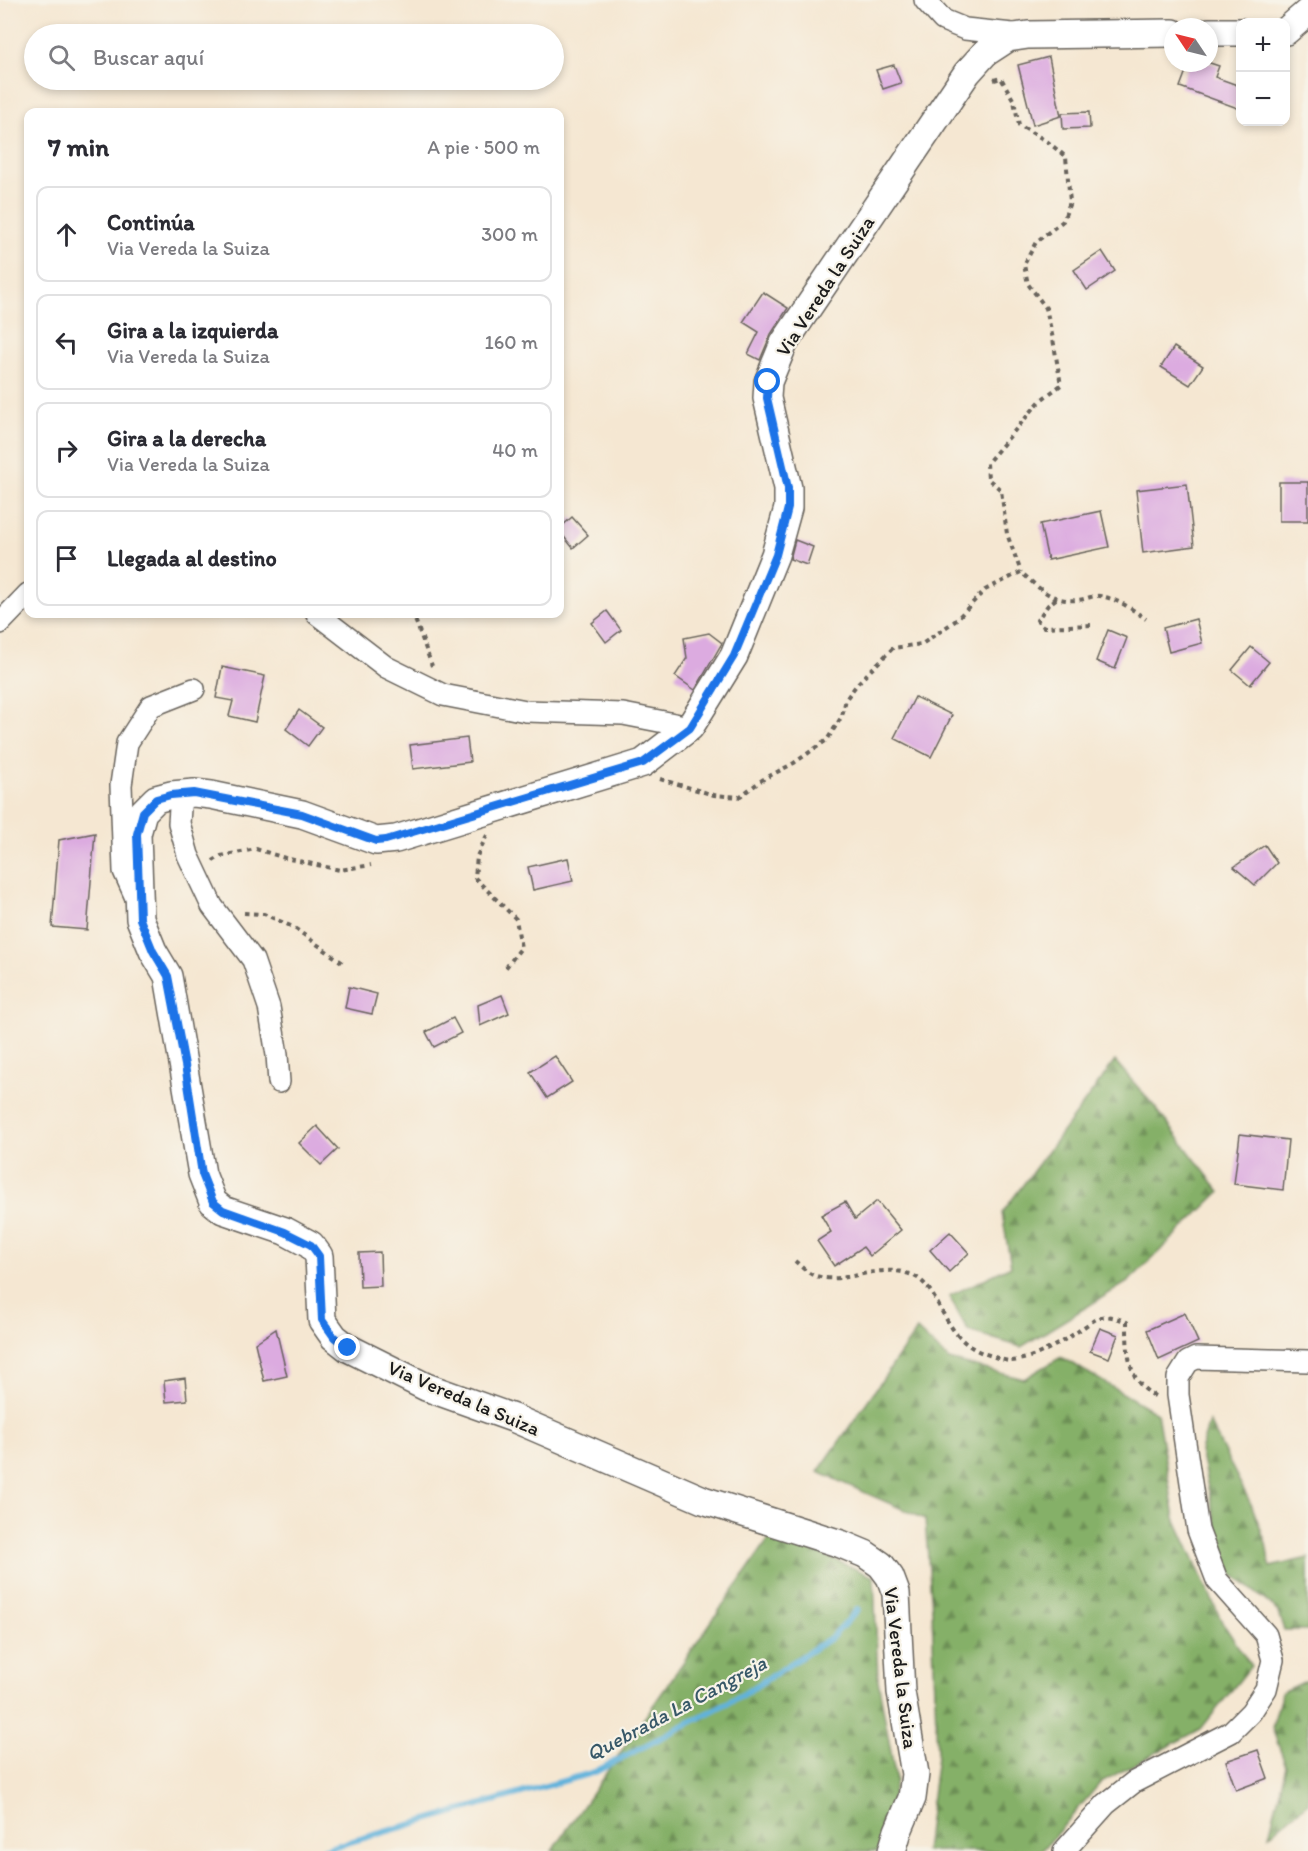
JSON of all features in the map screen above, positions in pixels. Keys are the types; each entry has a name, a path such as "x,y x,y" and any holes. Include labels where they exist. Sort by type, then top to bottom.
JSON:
{"street":[{"path":"925,0 943,20 965,29 1028,35"},
{"path":"1290,28 1308,12"},
{"path":"1218,32 1236,32"},
{"name":"Via Vereda la Suiza","path":"892,1851 912,1798 915,1774 901,1692 896,1593 890,1577 881,1564 865,1554 841,1545 703,1500 513,1418 426,1387 348,1348 334,1337 322,1320 319,1256 311,1245 285,1232 223,1210 213,1202 202,1174 168,976 153,951 140,919 137,834 143,812 156,799 181,794 211,795 302,814 376,841 396,839 643,763 690,728 734,656 776,555 788,508 788,488 767,398 768,382 784,343 967,74 986,53 1008,38 1028,35 1164,33"},
{"path":"0,623 24,598"},
{"path":"322,618 386,667 439,693 526,711 623,714 690,728"},
{"path":"139,906 124,872 121,785 127,743 151,706 194,688"},
{"path":"181,794 179,823 188,855 212,906 253,960 269,1006 279,1082"},
{"path":"1064,1851 1106,1804 1134,1782 1231,1732 1251,1712 1266,1689 1273,1660 1266,1635 1217,1580 1198,1530 1179,1404 1178,1378 1188,1362 1196,1358 1308,1361"}],"path":[{"path":"1001,78 1014,101 1019,125 1048,142 1066,158 1070,202 1063,221 1036,242 1024,265 1028,284 1046,308 1061,385 1041,400 996,450 987,463 988,479 1001,490 1007,534 1021,572 1035,585 1056,599 1077,600 1098,596 1115,600 1146,619"},
{"path":"628,768 714,795 740,797 762,780 794,763 827,740 842,716 846,699 858,683 893,648 922,644 955,621 985,590 1021,572"},
{"path":"1056,599 1048,605 1037,620 1044,627 1092,625"},
{"path":"412,618 416,622 439,693"},
{"path":"496,808 477,856 475,878 516,920 521,948 504,970"},
{"path":"198,877 207,864 221,856 256,849 340,870 372,864"},
{"path":"220,916 237,913 264,914 293,927 343,963"},
{"path":"795,1261 810,1274 827,1279 873,1270 891,1270 913,1275 926,1286 950,1327 965,1344 980,1353 1009,1361 1034,1356 1062,1342 1101,1317 1127,1322 1130,1365 1139,1386 1153,1396 1179,1404"}],"green space":[{"path":"1115,1061 1155,1107 1220,1192 1128,1282 1021,1347 968,1331 949,1296 1011,1266 1002,1213"},
{"path":"917,1330 949,1360 1024,1379 1061,1357 1157,1413 1175,1518 1222,1622 1251,1666 1201,1729 1101,1782 1042,1851 925,1851 937,1756 932,1610 925,1519 818,1472"},
{"path":"1209,1422 1252,1506 1266,1543 1270,1567 1308,1558 1308,1630 1284,1630 1277,1610 1226,1569 1200,1451"},
{"path":"773,1533 874,1577 878,1680 896,1780 880,1851 552,1851"},
{"path":"1308,1680 1308,1803 1269,1835 1286,1766 1272,1728 1282,1692"}],"building":[{"path":"1049,57 1061,116 1033,125 1018,65"},
{"path":"894,65 901,83 883,89 876,70"},
{"path":"1186,72 1217,72 1215,77 1236,85 1236,108 1180,87"},
{"path":"1089,112 1090,128 1063,129 1062,113"},
{"path":"1102,251 1115,271 1087,290 1074,270"},
{"path":"763,292 788,308 771,334 760,360 748,354 759,332 743,322"},
{"path":"1174,347 1203,366 1190,385 1161,367"},
{"path":"1279,482 1308,482 1308,521 1279,521"},
{"path":"1187,484 1194,546 1143,553 1136,490"},
{"path":"1101,511 1109,547 1048,560 1040,524"},
{"path":"572,517 588,535 573,548 564,537 564,524"},
{"path":"795,540 813,547 807,565 790,559"},
{"path":"607,611 621,630 606,642 592,623"},
{"path":"1196,619 1202,643 1169,652 1163,628"},
{"path":"1108,630 1127,638 1115,669 1096,661"},
{"path":"709,633 722,643 695,690 675,676 687,658 684,638"},
{"path":"1251,647 1269,662 1250,685 1232,670"},
{"path":"222,667 265,676 255,722 229,716 233,701 216,698"},
{"path":"915,697 952,715 931,757 894,738"},
{"path":"299,710 322,727 308,746 286,729"},
{"path":"467,738 470,762 413,769 410,745"},
{"path":"95,833 87,930 52,927 59,840"},
{"path":"1265,845 1277,863 1255,885 1234,867"},
{"path":"568,858 573,881 533,890 528,867"},
{"path":"349,987 377,994 372,1014 345,1008"},
{"path":"502,995 509,1013 480,1026 478,1005"},
{"path":"453,1018 461,1033 434,1047 426,1032"},
{"path":"555,1056 572,1082 547,1098 530,1072"},
{"path":"317,1126 338,1149 321,1165 299,1143"},
{"path":"1240,1134 1288,1140 1283,1190 1234,1184"},
{"path":"877,1201 901,1230 870,1256 863,1247 834,1266 817,1241 831,1232 821,1215 845,1202 855,1219"},
{"path":"950,1232 969,1253 949,1272 930,1250"},
{"path":"380,1252 381,1286 360,1287 359,1253"},
{"path":"1185,1313 1198,1342 1159,1360 1147,1330"},
{"path":"1100,1328 1118,1335 1109,1358 1090,1351"},
{"path":"276,1329 287,1376 264,1381 255,1343"},
{"path":"185,1378 187,1400 166,1402 164,1381"},
{"path":"1258,1750 1268,1778 1236,1790 1226,1761"}],"waterway":[{"name":"Quebrada La Cangreja","path":"318,1851 595,1772 742,1695 832,1637 858,1609"}],"route":[{"path":"348,1348 334,1337 322,1320 319,1256 311,1245 259,1221 223,1210 213,1202 202,1174 168,976 153,951 140,919 137,834 143,812 156,799 171,795 194,793 211,795 302,814 376,841 396,839 643,763 690,728 708,701 734,656 776,555 788,508 788,488 767,398 768,382"}]}
